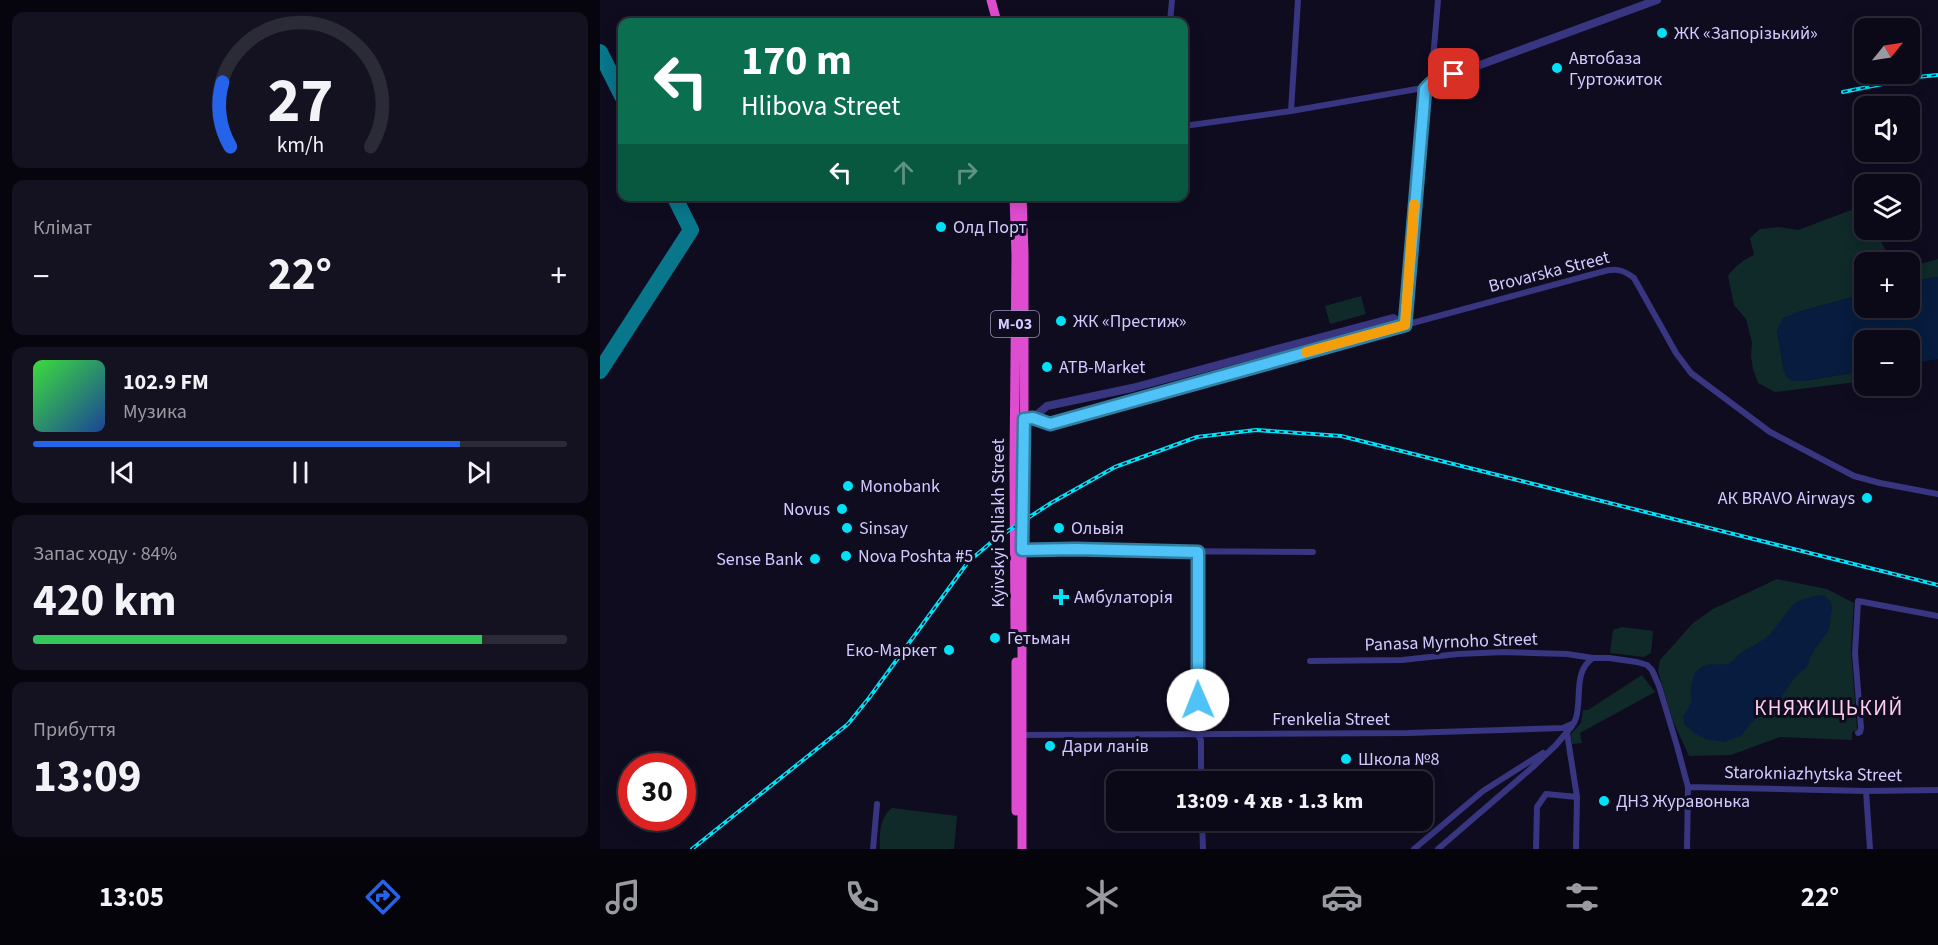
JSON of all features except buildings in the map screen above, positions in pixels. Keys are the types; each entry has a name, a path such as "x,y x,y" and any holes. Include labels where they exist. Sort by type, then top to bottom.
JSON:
{"highway":[{"path":"991,0 995,18"},
{"name":"Kyivskyi Shliakh Street","path":"1014,201 1024,419 1019,735 1022,849"},
{"name":"Kyivskyi Shliakh Street","path":"1016,849 1024,419 1022,201"}],"street":[{"path":"1170,18 1172,0"},
{"path":"1291,111 1298,0"},
{"path":"1405,325 1438,0"},
{"path":"1188,125 1291,111 1417,89 1656,0"},
{"name":"Brovarska Street","path":"1024,419 1050,424 1614,269 1623,270 1634,278 1676,353 1691,373 1770,432 1854,476 1938,494"},
{"name":"Brovarska Street","path":"1024,419 1047,406 1132,388 1393,318 1405,325"},
{"path":"1022,550 1313,552"},
{"path":"1198,552 1197,734 1201,740 1201,771"},
{"path":"1858,733 1861,728 1855,642 1858,601 1938,616"},
{"name":"Panasa Myrnoho Street","path":"1310,661 1402,660 1504,652 1567,654 1593,658"},
{"path":"1438,849 1567,733 1578,712 1581,670 1593,658 1602,657 1637,662 1647,665 1652,670 1688,787 1687,849"},
{"name":"Frenkelia Street","path":"1019,735 1408,733 1557,728 1569,727 1574,723"},
{"path":"1567,733 1577,797 1576,849"},
{"path":"1414,849 1483,791 1556,745"},
{"name":"Starokniazhytska Street","path":"1688,787 1866,791 1938,790"},
{"path":"1866,791 1870,849"},
{"path":"1536,849 1537,807 1546,794 1577,797"},
{"path":"873,849 877,804"},
{"path":"1202,831 1203,849"}],"green space":[{"path":"1854,209 1854,240 1881,240 1886,252 1854,252 1854,297 1798,312 1777,330 1784,371 1802,381 1854,373 1854,382 1775,392 1758,383 1753,369 1752,342 1746,319 1734,305 1728,276 1733,269 1754,255 1750,238 1760,229 1779,227 1798,230"},
{"path":"1938,259 1938,277 1920,280 1920,264"},
{"path":"1361,296 1366,314 1330,324 1325,306"},
{"path":"1777,579 1827,589 1854,603 1851,650 1857,730 1852,732 1852,740 1780,737 1731,755 1689,756 1673,721 1658,671 1660,660 1692,624 1713,609"},
{"path":"1622,627 1653,631 1651,653 1644,657 1610,653 1613,630"},
{"path":"1642,675 1655,692 1580,733 1582,743 1572,744 1571,734 1581,723 1583,710 1588,710"},
{"path":"892,808 957,816 954,849 880,849 880,832 883,821"}],"water":[{"path":"1938,277 1938,359 1920,362 1920,330 1854,330 1854,373 1801,381 1792,381 1787,377 1777,330 1783,318 1854,297 1854,318 1920,318 1920,280"},
{"path":"1818,595 1825,596 1832,606 1829,630 1814,650 1806,668 1796,676 1780,699 1751,723 1742,735 1724,742 1705,739 1685,725 1683,717 1692,701 1693,677 1701,667 1731,662 1769,635 1796,602"}],"taxiway":[{"path":"600,52 618,88"},
{"path":"600,371 691,230 676,201"}],"railway":[{"path":"1843,92 1938,75"},
{"path":"692,849 848,724 968,562 994,540 1051,503 1115,467 1197,437 1256,430 1341,436 1938,585"}],"slow traffic":[{"path":"1306,352 1405,325 1414,204"}],"place":[{"name":"ЖК «Запорізький»","path":"1662,33"},
{"name":"Автобаза Гуртожиток","path":"1557,68"},
{"name":"Олд Порт","path":"941,227"},
{"name":"ЖК «Престиж»","path":"1061,321"},
{"name":"ATB-Market","path":"1047,367"},
{"name":"Monobank","path":"848,486"},
{"name":"АК BRAVO Airways","path":"1867,498"},
{"name":"Novus","path":"842,509"},
{"name":"Sinsay","path":"847,528"},
{"name":"Ольвія","path":"1059,528"},
{"name":"Nova Poshta #5","path":"846,556"},
{"name":"Sense Bank","path":"815,559"},
{"name":"Амбулаторія","path":"1061,597"},
{"name":"Гетьман","path":"995,638"},
{"name":"Еко-Маркет","path":"949,650"},
{"name":"Дари ланів","path":"1050,746"},
{"name":"Школа №8","path":"1346,759"},
{"name":"ДНЗ Журавонька","path":"1604,801"}],"district":[{"name":"КНЯЖИЦЬКИЙ","path":"1829,708"}],"route":[{"path":"1198,700 1198,552 1022,550 1024,419 1033,418 1050,424 1405,325 1425,89 1431,83 1454,74"}]}
